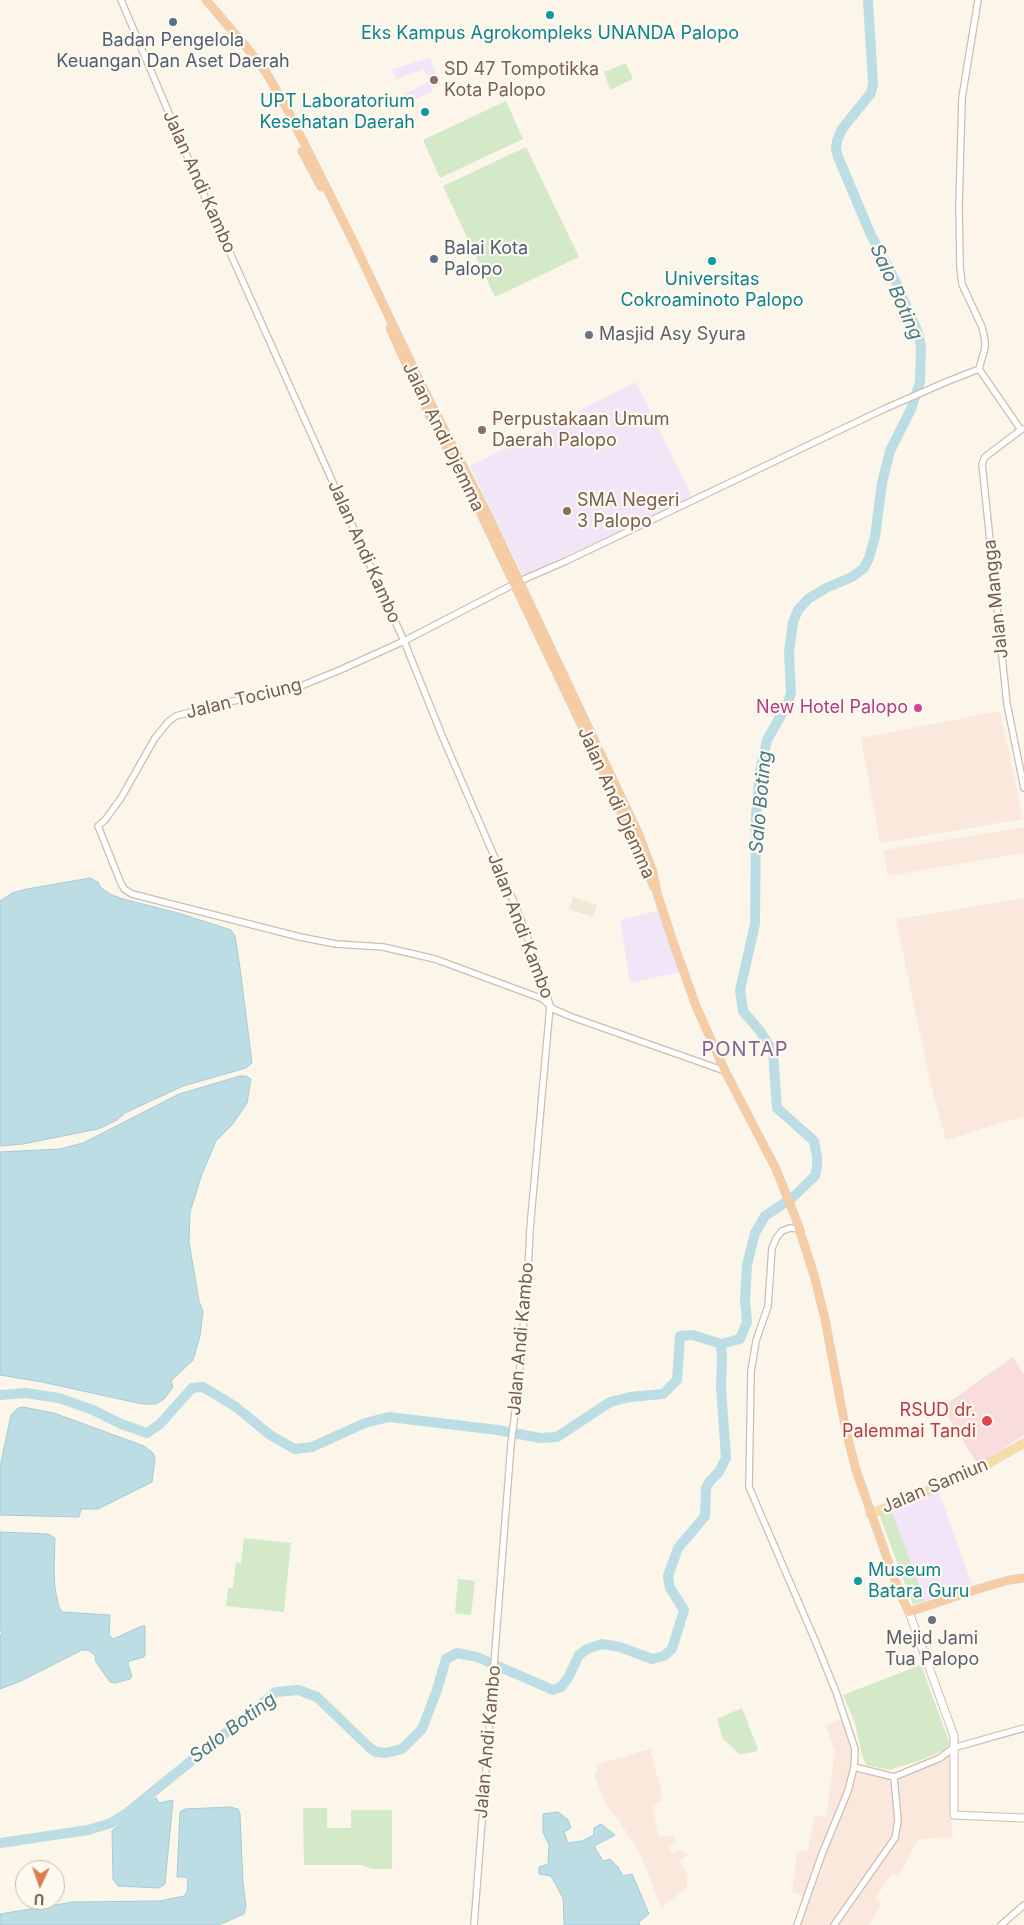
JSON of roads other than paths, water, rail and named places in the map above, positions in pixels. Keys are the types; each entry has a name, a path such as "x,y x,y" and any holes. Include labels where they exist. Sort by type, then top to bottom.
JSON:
{"highway":[{"name":"Jalan Andi Djemma","path":"199,0 245,52 277,101 376,298 428,413 517,583"},
{"name":"Jalan Andi Djemma","path":"206,0 248,49 267,74 282,99 354,243 421,384 488,515 517,583 642,851 696,1006 725,1071 785,1190 800,1229"},
{"path":"800,1229 825,1318 850,1448 870,1514 899,1592 909,1612 1009,1580 1024,1578"}],"main road":[{"name":"Jalan Samiun","path":"870,1514 972,1473 1024,1443"},
{"path":"909,1612 954,1736 954,1815 1024,1818"}],"street":[{"name":"Jalan Andi Kambo","path":"121,0 200,186 404,641 443,738 517,910 540,972 550,1006 518,1389 511,1444 474,1925"},
{"path":"978,0 962,103 958,206 960,267 963,286 984,333 985,348 980,369 1022,429"},
{"name":"Jalan Tociung","path":"550,1006 538,997 423,956 383,947 336,944 300,937 132,894 124,889 98,826 105,820 121,798 155,738 172,718 233,701 290,690 404,641 517,583 566,562 900,402 980,369"},
{"name":"Jalan Mangga","path":"1022,429 985,457 982,464 1007,704 1024,788"},
{"path":"550,1006 572,1018 725,1071"},
{"path":"797,1925 822,1854 848,1790 854,1767 855,1750 836,1692 778,1552 749,1488 751,1372 756,1341 768,1306 772,1248 776,1237 782,1231 790,1228 800,1229"},
{"path":"854,1767 894,1777 940,1758 953,1748 1024,1728"},
{"path":"834,1925 895,1838 898,1821 894,1777"},
{"path":"1001,1925 1024,1905"}],"water":[{"path":"90,878 98,882 101,888 112,895 231,930 235,936 252,1063 246,1068 183,1086 125,1113 117,1120 98,1129 23,1144 0,1146 0,901 12,893 27,889"},
{"path":"240,1076 246,1076 251,1079 247,1103 232,1125 216,1141 202,1174 190,1212 189,1242 199,1301 203,1311 200,1336 193,1360 171,1381 173,1387 164,1399 156,1404 142,1404 42,1382 0,1375 0,1152 60,1149 83,1143 179,1094"},
{"path":"23,1407 54,1413 144,1446 153,1453 155,1458 152,1482 98,1509 81,1509 79,1517 0,1515 0,1467 11,1415 18,1408"},
{"path":"0,1532 48,1534 55,1538 55,1589 62,1612 110,1615 109,1635 113,1639 145,1626 145,1654 144,1657 129,1661 128,1664 132,1676 130,1679 115,1683 110,1682 96,1662 95,1655 88,1650 82,1650 21,1681 0,1689 0,1637 2,1633 0,1629"},
{"path":"156,1798 159,1803 173,1800 165,1884 159,1888 118,1886 113,1879 112,1831 134,1811"},
{"path":"230,1807 238,1809 240,1814 246,1906 244,1914 219,1925 0,1925 0,1914 24,1910 65,1910 65,1903 73,1902 160,1901 184,1896 187,1892 188,1879 177,1877 180,1812 185,1809"},
{"path":"558,1812 568,1820 571,1828 564,1832 568,1843 582,1841 594,1835 594,1828 601,1824 615,1835 594,1846 603,1861 610,1859 623,1876 632,1874 649,1914 639,1922 640,1925 564,1925 563,1898 551,1876 539,1874 539,1867 548,1864 549,1845 543,1832 543,1814"}],"waterway":[{"name":"Salo Boting","path":"0,1395 26,1393 59,1398 147,1433 160,1424 192,1388 203,1387 236,1407 270,1435 295,1449 312,1447 365,1423 389,1417 498,1430 540,1438 557,1437 610,1402 630,1397 663,1394 677,1380 680,1336 693,1335 721,1344 740,1339 747,1322 745,1300 747,1265 755,1233 765,1216 792,1198 815,1176 817,1167 814,1141 777,1108 773,1052 760,1031 743,1011 740,990 755,924 756,815 760,771 767,740 788,703 791,693 789,652 793,622 798,610 808,599 826,588 852,577 864,568 875,537 882,483 890,451 911,409 920,382 921,346 917,330 894,278 871,235 836,149 842,129 871,93 873,84 868,0"},
{"name":"Salo Boting","path":"0,1843 88,1830 111,1823 127,1813 276,1692 298,1690 317,1697 370,1748 376,1752 386,1753 402,1749 422,1729 437,1690 446,1659 457,1653 477,1657 553,1690 561,1687 568,1678 579,1655 587,1649 602,1644 620,1647 652,1659 664,1656 672,1649 684,1610 670,1588 668,1576 678,1548 705,1516 706,1488 719,1472 726,1458 721,1388 721,1344"}],"place":[{"name":"Eks Kampus Agrokompleks UNANDA Palopo","path":"550,15"},
{"name":"Badan Pengelola Keuangan Dan Aset Daerah","path":"173,22"},
{"name":"SD 47 Tompotikka Kota Palopo","path":"434,80"},
{"name":"UPT Laboratorium Kesehatan Daerah","path":"425,112"},
{"name":"Balai Kota Palopo","path":"434,259"},
{"name":"Universitas Cokroaminoto Palopo","path":"712,261"},
{"name":"Masjid Asy Syura","path":"589,335"},
{"name":"Perpustakaan Umum Daerah Palopo","path":"482,430"},
{"name":"SMA Negeri 3 Palopo","path":"567,511"},
{"name":"New Hotel Palopo","path":"918,708"},
{"name":"RSUD dr. Palemmai Tandi","path":"987,1421"},
{"name":"Museum Batara Guru","path":"858,1581"},
{"name":"Mejid Jami Tua Palopo","path":"932,1620"}],"district":[{"name":"PONTAP","path":"745,1050"}]}
